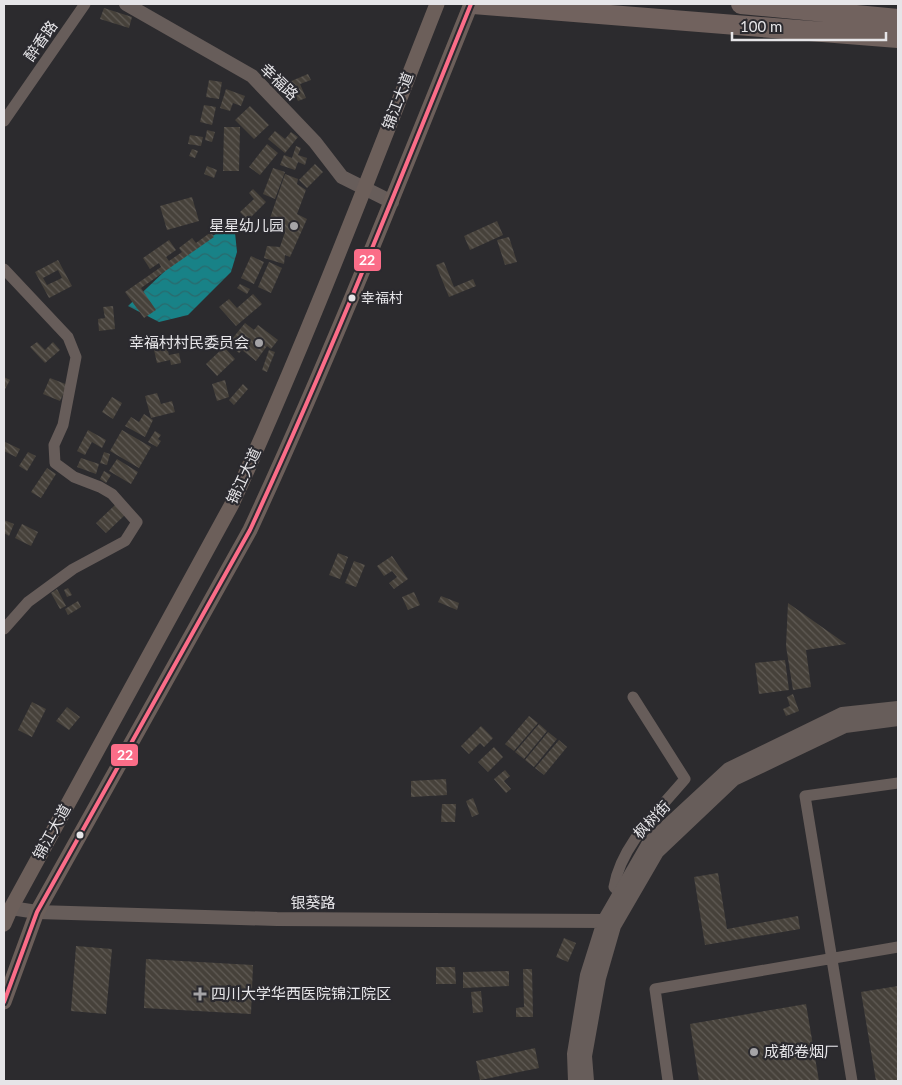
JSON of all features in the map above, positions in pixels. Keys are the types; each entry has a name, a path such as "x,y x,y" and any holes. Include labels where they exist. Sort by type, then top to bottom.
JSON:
{"highway":[{"path":"472,4 898,38"},
{"path":"742,4 898,19"}],"main road":[{"name":"锦江大道","path":"4,924 7,907 232,504 262,438 437,4"},
{"name":"锦江大道","path":"4,1002 37,912 250,530 392,202 472,4"}],"street":[{"name":"醉香路","path":"4,121 85,4"},
{"name":"幸福路","path":"126,4 252,76 315,142 342,177 392,202"},
{"path":"4,269 68,337 76,357 63,426 54,445 55,463 74,477 112,494 137,522 124,540 73,569 28,602 4,630"},
{"path":"623,896 614,887 615,878 634,841 685,779 633,698"},
{"name":"枫树街","path":"575,1081 574,1054 587,975 609,923 649,843 729,769 842,714 898,708"},
{"name":"枫树街","path":"623,896 657,852 734,779 846,726 898,719"},
{"path":"852,1081 805,796 898,783"},
{"name":"银葵路","path":"7,907 37,912 277,919 609,923"},
{"name":"枫树街","path":"587,1081 585,1056 609,923"},
{"path":"668,1081 655,989 898,947"}],"water":[{"path":"234,223 237,252 231,272 188,315 159,322 128,306 184,253"}],"building":[{"path":"104,8 132,17 129,28 100,19"},
{"path":"308,74 311,80 300,84 306,98 298,101 289,82"},
{"path":"209,80 222,82 219,99 206,97"},
{"path":"226,89 245,96 241,106 233,103 230,111 220,108"},
{"path":"204,105 216,107 212,125 200,122"},
{"path":"250,106 269,125 254,139 235,120"},
{"path":"224,127 240,127 239,171 223,171"},
{"path":"207,130 215,132 212,142 205,140"},
{"path":"275,131 285,139 291,132 298,137 285,153 268,139"},
{"path":"190,135 203,137 201,146 188,144"},
{"path":"267,144 278,153 260,175 249,167"},
{"path":"296,146 301,148 298,155 307,158 305,165 298,162 295,170 280,165 284,155 292,158"},
{"path":"192,149 198,151 195,158 189,156"},
{"path":"315,164 323,172 307,188 299,180"},
{"path":"207,166 217,170 214,178 204,174"},
{"path":"273,168 285,172 275,199 263,194"},
{"path":"285,174 298,179 297,184 306,190 297,214 307,219 290,257 285,255 284,264 264,258 267,246 280,247 285,232 267,227"},
{"path":"253,189 266,202 248,220 240,212 254,199 249,193"},
{"path":"192,197 199,221 167,230 160,206"},
{"path":"497,221 503,235 470,250 464,236"},
{"path":"211,232 214,237 141,288 156,310 144,318 125,292 161,267 159,263 150,269 143,258 169,240 176,250 166,257 169,261 182,252 179,248 192,238 196,243"},
{"path":"509,237 517,262 505,265 497,240"},
{"path":"251,256 264,262 254,284 241,278"},
{"path":"58,260 72,286 49,298 35,272","holes":["58,270 62,278 47,285 43,278"]},
{"path":"269,262 282,268 271,293 258,287"},
{"path":"444,262 454,287 473,279 476,286 449,297 436,265"},
{"path":"240,284 250,289 247,294 237,288"},
{"path":"253,294 262,304 236,326 219,307 229,299 237,308"},
{"path":"113,306 115,329 99,331 98,319 105,318 103,307"},
{"path":"245,323 254,330 258,325 278,340 271,349 267,346 256,361 242,350 239,353 228,344"},
{"path":"37,342 45,350 53,342 60,350 45,363 30,347"},
{"path":"167,347 169,355 179,353 181,363 171,365 170,360 157,363 154,350"},
{"path":"224,347 235,359 217,376 206,364"},
{"path":"269,350 275,352 267,372 262,370"},
{"path":"4,377 10,380 4,391"},
{"path":"50,378 68,385 60,401 43,394"},
{"path":"225,380 229,397 217,401 212,384"},
{"path":"243,384 248,389 234,405 229,400"},
{"path":"157,393 161,404 172,401 175,412 151,418 145,396"},
{"path":"112,397 122,403 113,419 102,412"},
{"path":"144,414 153,420 145,437 125,426 131,417 139,422"},
{"path":"88,430 106,440 102,448 92,442 85,455 77,451"},
{"path":"122,430 151,447 139,468 110,451"},
{"path":"155,431 161,435 158,439 161,441 157,447 148,442"},
{"path":"5,442 20,449 16,457 4,451"},
{"path":"28,452 36,456 27,471 19,466"},
{"path":"104,452 110,454 107,465 100,463"},
{"path":"81,458 99,464 96,474 77,467"},
{"path":"117,459 138,472 131,484 109,471"},
{"path":"47,468 56,474 41,498 31,492"},
{"path":"104,471 111,475 106,483 100,479"},
{"path":"115,505 125,515 106,533 96,523"},
{"path":"4,520 14,524 9,536 4,533"},
{"path":"22,524 38,532 31,546 15,538"},
{"path":"338,553 348,557 340,579 329,575"},
{"path":"392,556 408,579 394,589 389,583 397,577 392,571 384,576 377,566"},
{"path":"354,561 365,565 356,587 345,583"},
{"path":"68,588 72,595 67,597 64,590"},
{"path":"57,589 66,606 60,609 51,593"},
{"path":"414,592 420,605 408,610 402,597"},
{"path":"441,596 459,603 457,610 438,602"},
{"path":"78,601 81,607 68,615 65,609"},
{"path":"788,603 846,644 806,650 811,687 793,690 786,646"},
{"path":"785,660 789,690 759,694 755,663"},
{"path":"793,694 799,711 786,716 783,709 790,706 787,697"},
{"path":"32,702 46,709 32,737 18,730"},
{"path":"67,707 80,717 69,730 56,721"},
{"path":"529,716 538,723 514,751 505,744"},
{"path":"539,724 547,731 524,759 515,752"},
{"path":"481,726 493,738 484,747 480,743 469,754 461,746"},
{"path":"548,732 557,739 534,767 525,760"},
{"path":"559,740 567,747 544,775 535,768"},
{"path":"494,747 503,757 488,772 478,762"},
{"path":"505,770 510,776 504,781 511,789 506,793 494,779"},
{"path":"446,779 447,795 411,797 411,781"},
{"path":"473,798 479,814 472,817 466,801"},
{"path":"442,804 456,804 455,822 441,822"},
{"path":"718,873 727,929 798,916 800,929 705,945 694,877"},
{"path":"564,938 576,943 568,962 556,957"},
{"path":"76,946 112,949 106,1014 71,1011"},
{"path":"146,959 253,965 251,1014 144,1008"},
{"path":"436,967 455,967 456,984 436,984"},
{"path":"523,969 532,969 533,1017 516,1017 516,1008 524,1007"},
{"path":"509,971 509,986 463,988 463,972"},
{"name":"成都卷烟厂","path":"898,986 898,1081 876,1081 861,992"},
{"path":"481,991 483,1012 473,1013 471,992"},
{"name":"成都卷烟厂","path":"806,1004 819,1081 699,1081 690,1024"},
{"path":"535,1048 539,1068 480,1080 476,1061"}],"transit line":[{"name":"22","path":"4,1002 37,912 250,530 336,334 471,4"}],"place":[{"name":"星星幼儿园","path":"294,226"},
{"name":"幸福村","path":"352,298"},
{"name":"幸福村村民委员会","path":"259,343"},
{"name":"四川大学华西医院锦江院区","path":"200,994"},
{"name":"成都卷烟厂","path":"754,1052"}]}
